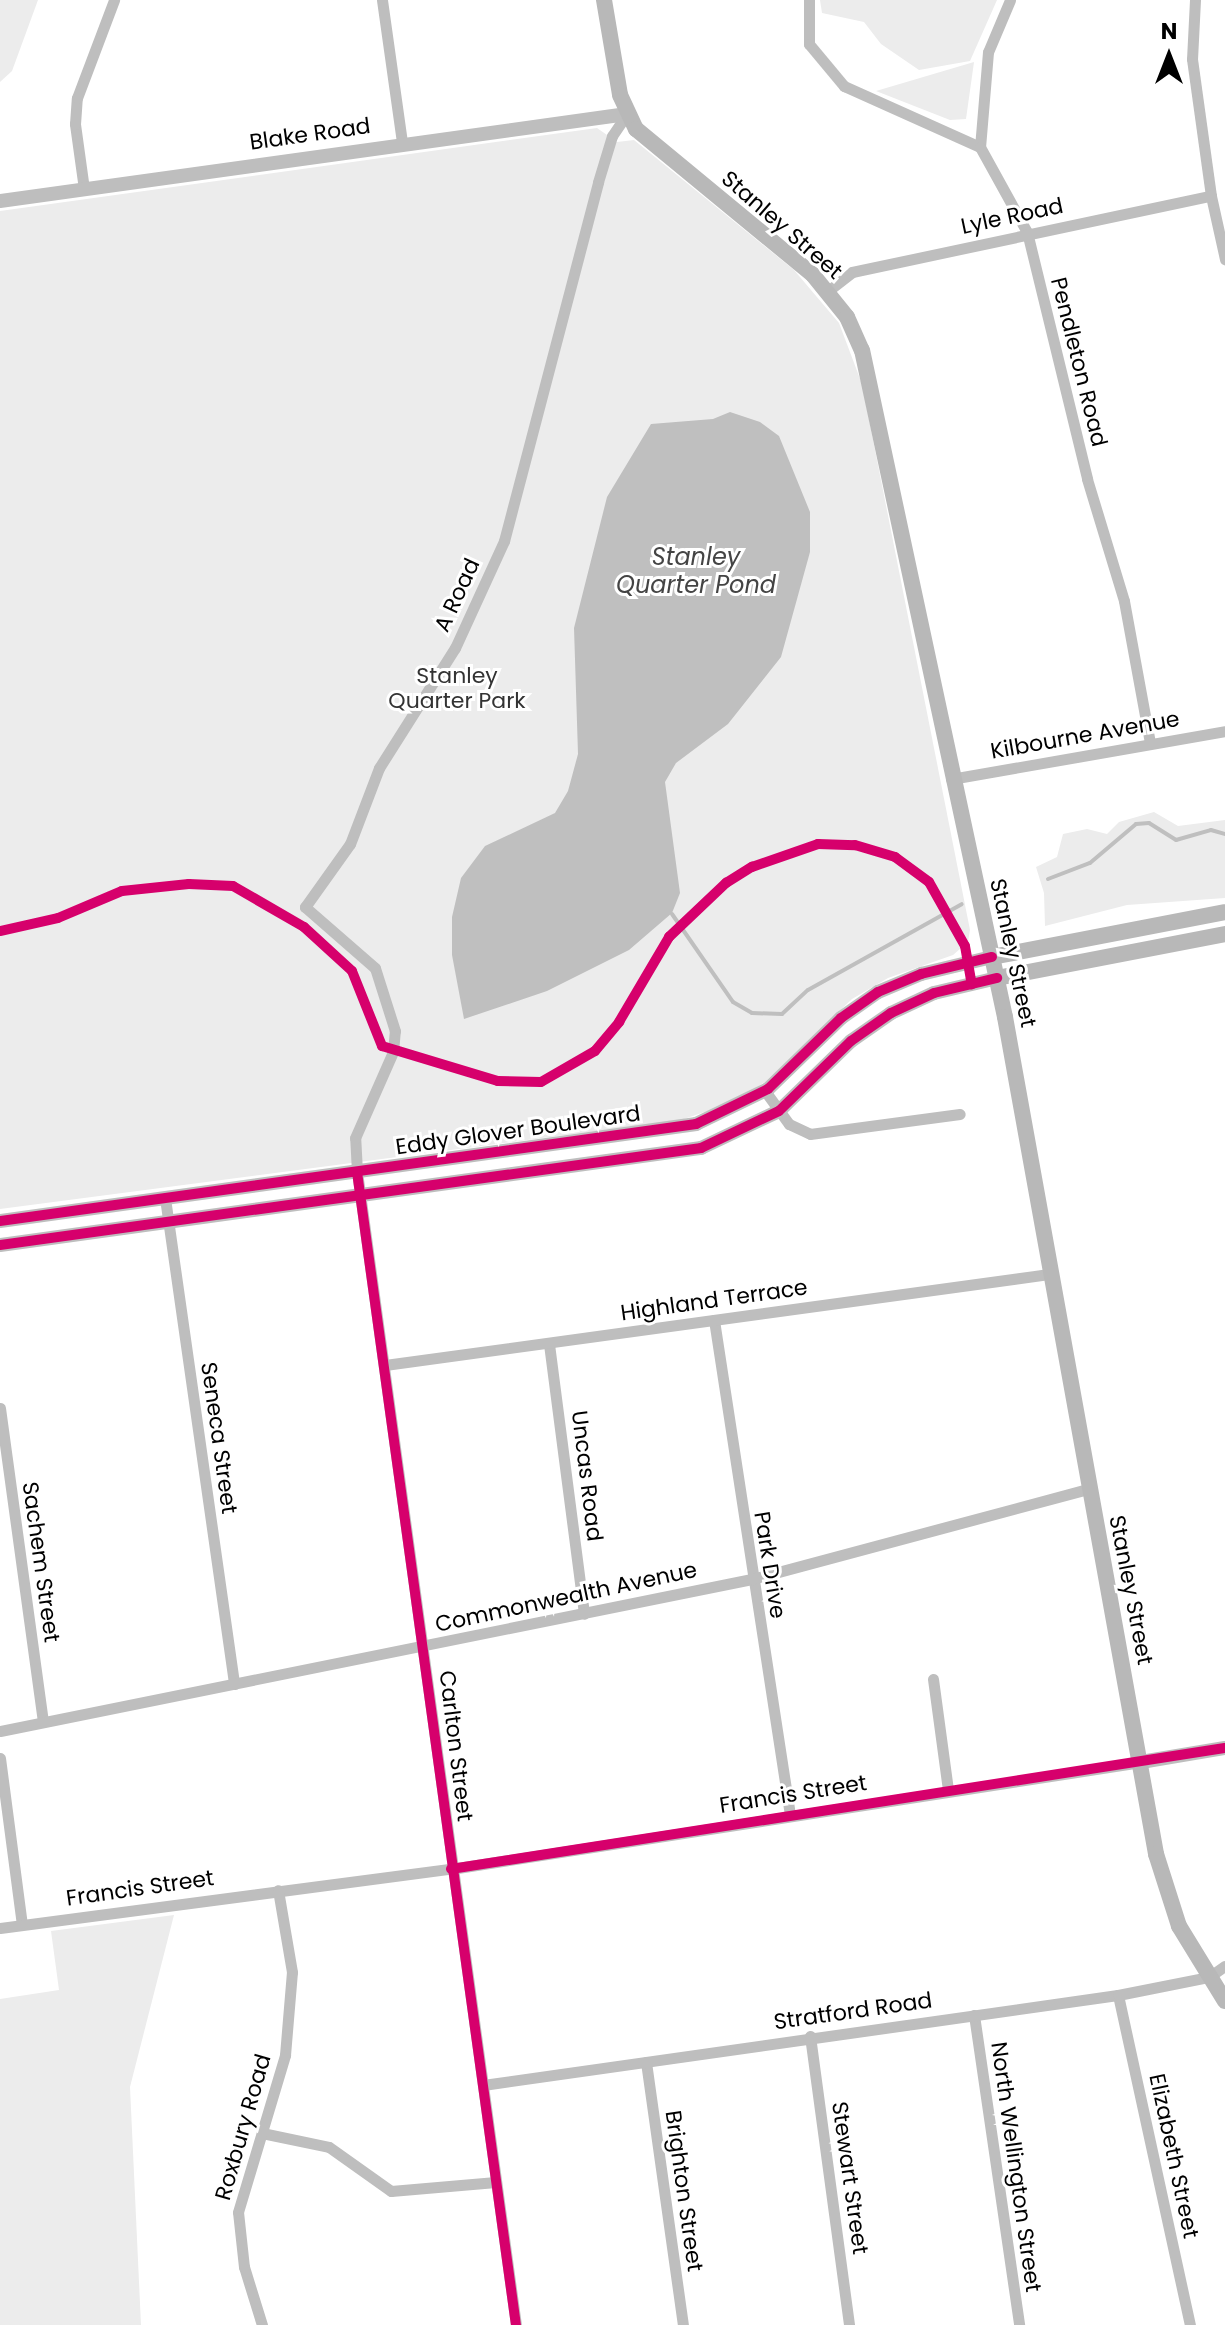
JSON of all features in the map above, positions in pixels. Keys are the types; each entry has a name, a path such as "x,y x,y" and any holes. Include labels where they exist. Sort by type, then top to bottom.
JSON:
{"main road":[{"name":"Stanley Street","path":"604,0 627,114 651,145 828,291 851,323 865,361 951,779 997,978 1049,1274 1168,1899 1225,2001"},
{"path":"992,957 1225,912"},
{"path":"997,978 1225,934"}],"street":[{"path":"84,189 75,124 77,98 114,0"},
{"path":"382,0 402,143"},
{"path":"809,0 809,44 844,86 980,147 988,52 1010,0"},
{"path":"1195,0 1192,59 1211,196 1225,259"},
{"name":"Blake Road","path":"0,201 627,114"},
{"name":"A Road","path":"357,1172 355,1138 393,1052 393,1018 375,968 305,907 350,844 379,768 455,648 504,541 598,182 612,136 627,114"},
{"name":"Pendleton Road","path":"980,147 1027,232 1087,479 1124,601 1150,743"},
{"name":"Lyle Road","path":"828,291 852,272 1027,232 1211,196"},
{"name":"Kilbourne Avenue","path":"951,779 1225,731"},
{"name":"Eddy Glover Boulevard","path":"0,1221 696,1124 765,1091 841,1018 878,992 921,974 992,957"},
{"name":"Eddy Glover Boulevard","path":"0,1245 701,1148 779,1111 885,1016 934,993 997,978"},
{"path":"765,1091 799,1132 810,1134 960,1114"},
{"path":"573,1143 576,1167"},
{"name":"Carlton Street","path":"357,1172 516,2325"},
{"name":"Seneca Street","path":"165,1198 234,1684"},
{"name":"Highland Terrace","path":"385,1365 1049,1274"},
{"name":"Park Drive","path":"714,1320 790,1815"},
{"name":"Uncas Road","path":"549,1344 584,1614"},
{"name":"Sachem Street","path":"0,1408 43,1721"},
{"name":"Commonwealth Avenue","path":"0,1731 752,1579 1089,1489"},
{"path":"933,1679 948,1790"},
{"path":"1141,1762 1225,1748"},
{"path":"0,1758 22,1924"},
{"name":"Francis Street","path":"0,1928 451,1869 1141,1762"},
{"name":"Roxbury Road","path":"262,2325 244,2267 238,2212 285,2055 292,1972 278,1890"},
{"name":"Stratford Road","path":"483,2085 810,2036 1118,1995 1209,1977 1225,1966"},
{"name":"Elizabeth Street","path":"1118,1995 1190,2325"},
{"name":"North Wellington Street","path":"974,2015 1019,2325"},
{"name":"Stewart Street","path":"810,2036 849,2325"},
{"name":"Brighton Street","path":"646,2062 683,2325"},
{"path":"262,2133 329,2147 391,2191 496,2182"}],"green space":[{"path":"0,0 38,0 12,71 0,82"},
{"path":"820,0 997,0 970,61 919,70 881,44 864,22 822,13"},
{"path":"974,62 966,119 950,120 876,91"},
{"name":"Stanley Quarter Park","path":"597,128 617,142 634,140 794,270 839,323 862,384 970,930 968,942 953,955 888,978 852,999 765,1082 731,1103 681,1120 0,1209 0,211"},
{"path":"1154,812 1178,826 1225,820 1225,898 1127,905 1045,926 1044,893 1036,867 1057,857 1063,834 1087,829 1107,834 1119,822"},
{"path":"174,1915 130,2087 141,2325 0,2325 0,1999 59,1990 51,1931"}],"water":[{"name":"Stanley Quarter Pond","path":"730,412 760,422 779,436 810,512 810,552 781,657 728,724 676,763 665,782 680,893 672,913 629,950 547,991 464,1019 452,955 452,917 461,878 485,846 555,813 568,791 578,754 574,628 607,497 651,424 713,419"}],"waterway":[{"path":"1048,879 1090,863 1136,824 1149,823 1176,840 1211,830 1225,834"},
{"path":"672,914 733,1002 752,1013 782,1014 808,990 962,904"}],"cycle path":[{"path":"0,931 58,918 122,891 189,884 233,886 304,927 352,971 382,1046 498,1081 541,1082 595,1051 619,1022 669,937 726,883 752,867 818,844 855,845 895,857 929,882 965,946 972,984"},
{"path":"0,1221 696,1124 768,1089 841,1018 878,992 921,974 992,957"},
{"path":"0,1245 701,1148 779,1111 851,1041 891,1013 934,993 997,978"},
{"path":"357,1172 516,2325"},
{"path":"451,1869 1225,1748"}]}
